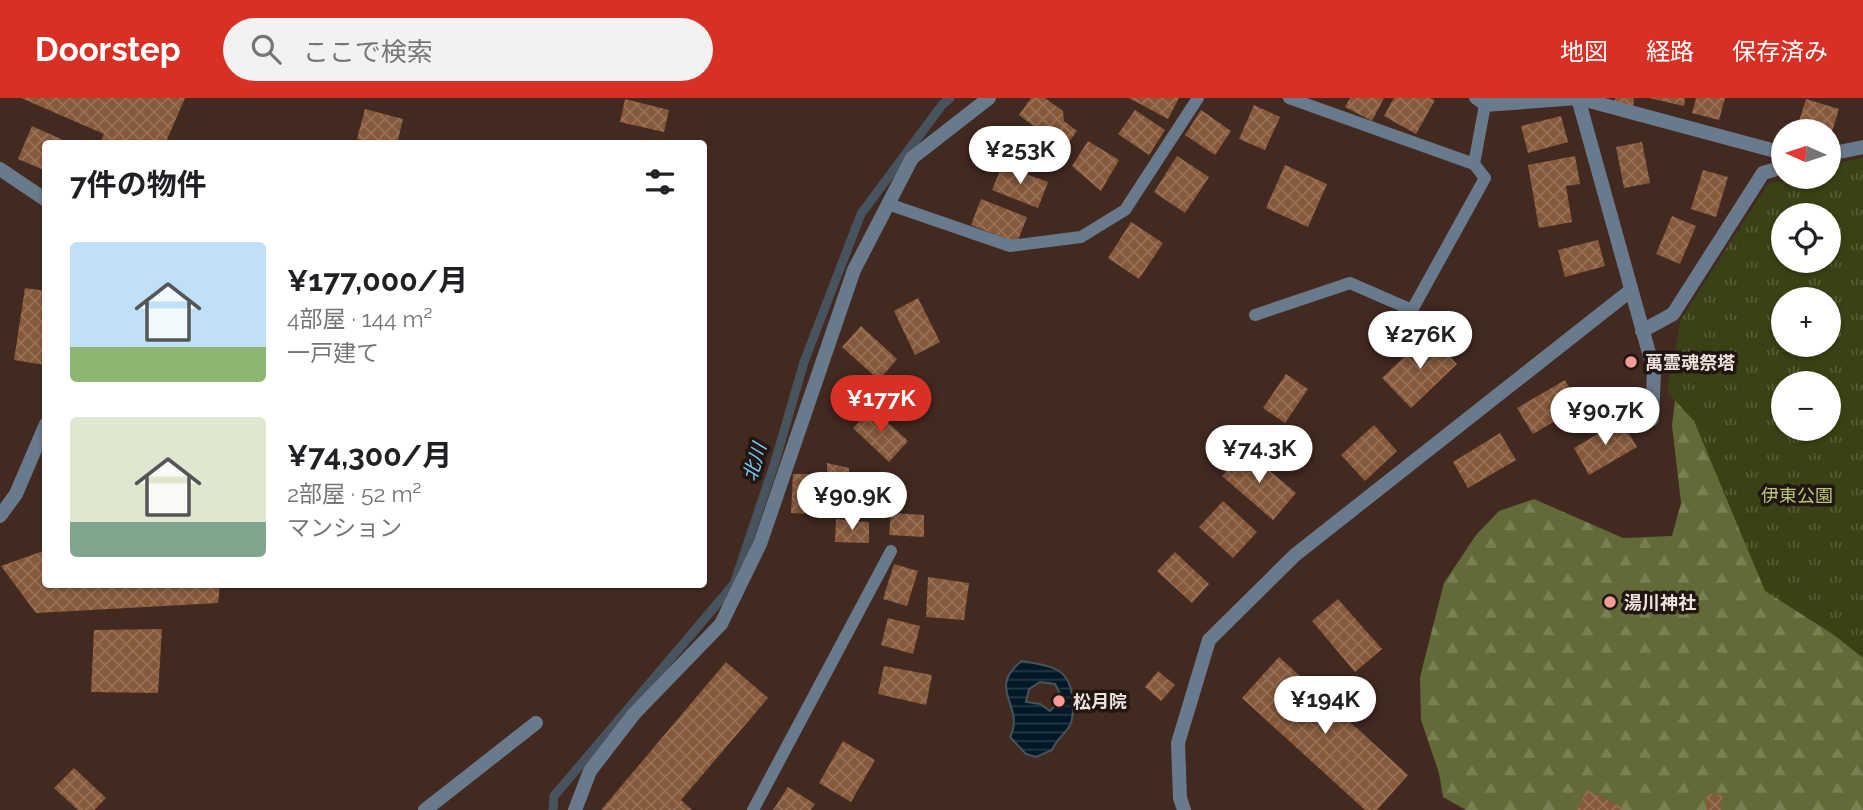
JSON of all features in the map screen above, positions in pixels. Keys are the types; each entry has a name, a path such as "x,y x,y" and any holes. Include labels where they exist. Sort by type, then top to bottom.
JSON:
{"street":[{"path":"575,810 590,771 634,714 721,624 760,544 854,270 912,158 989,98"},
{"path":"1578,98 1654,371 1652,419"},
{"path":"1480,101 1578,98 1771,150"},
{"path":"1841,152 1863,147"},
{"path":"0,169 42,197"},
{"path":"1642,331 1673,314 1763,173 1771,171"},
{"path":"1184,810 1180,799 1178,743 1209,640 1295,555 1630,290"},
{"path":"0,516 16,494 42,433"},
{"path":"425,810 536,723"}],"lane":[{"path":"888,204 1010,246 1081,237 1125,210 1198,98"},
{"path":"1255,315 1350,283 1412,310 1485,178 1474,164 1289,98"},
{"path":"1474,164 1480,101"},
{"path":"753,810 891,551"}],"green space":[{"name":"伊東公園","path":"1863,158 1863,658 1834,635 1765,591 1694,421 1667,392 1681,319 1771,183 1771,189 1841,189 1841,163"},
{"path":"1812,189 1829,189 1829,203 1793,203"},
{"path":"1771,219 1771,273 1783,273 1783,287 1771,287 1771,357 1841,357 1841,339 1863,328 1863,810 1466,810 1443,797 1439,773 1421,720 1420,677 1444,583 1476,535 1499,511 1534,499 1623,538 1672,536 1681,503 1672,425 1681,353 1745,238"}],"water":[{"path":"1022,661 1048,666 1061,672 1070,685 1073,705 1071,723 1052,750 1036,757 1026,754 1010,737 1014,726 1006,689 1012,671","holes":["1040,682 1055,684 1060,694 1058,703 1050,711 1040,704 1026,702 1029,689"]}],"building":[{"path":"21,98 185,98 167,140 102,140 104,134"},
{"path":"1031,98 1045,98 1063,111 1064,121 1077,131 1064,149 1019,115"},
{"path":"1129,98 1179,98 1168,119"},
{"path":"1350,98 1384,98 1372,121 1345,107"},
{"path":"1394,98 1435,100 1416,134 1384,116"},
{"path":"1615,98 1634,98 1633,108 1614,105"},
{"path":"1649,98 1685,98 1684,106"},
{"path":"1696,98 1725,98 1719,120 1692,113"},
{"path":"625,99 669,110 664,132 620,122"},
{"path":"1806,99 1839,109 1836,119 1800,119"},
{"path":"1254,105 1280,117 1265,150 1239,139"},
{"path":"365,109 403,119 398,140 357,139"},
{"path":"1135,110 1165,130 1149,155 1118,134"},
{"path":"1201,110 1231,131 1215,155 1185,135"},
{"path":"1561,116 1568,142 1528,153 1521,126"},
{"path":"32,126 63,140 42,140 42,169 18,159"},
{"path":"1088,141 1119,160 1101,191 1072,166"},
{"path":"1642,142 1650,183 1624,188 1616,147"},
{"path":"1177,156 1209,177 1185,213 1154,192"},
{"path":"1575,156 1580,184 1566,186 1572,222 1539,228 1528,165"},
{"path":"1002,165 1048,182 1038,208 992,190"},
{"path":"1285,165 1327,184 1308,227 1266,208"},
{"path":"1703,170 1728,177 1716,217 1691,209"},
{"path":"981,199 1027,217 1017,243 971,225"},
{"path":"1672,216 1696,226 1680,264 1656,254"},
{"path":"1131,222 1163,243 1139,279 1108,258"},
{"path":"1598,240 1605,266 1565,277 1558,250"},
{"path":"25,288 42,290 42,365 14,360"},
{"path":"918,298 940,342 915,355 894,311"},
{"path":"861,326 897,359 879,380 842,347"},
{"path":"1428,334 1457,364 1411,408 1382,378"},
{"path":"1286,374 1308,389 1285,423 1263,408"},
{"path":"1565,380 1580,406 1533,434 1517,408"},
{"path":"872,408 908,441 889,462 853,428"},
{"path":"1621,420 1637,447 1589,475 1574,448"},
{"path":"1374,425 1397,451 1365,481 1341,455"},
{"path":"1500,433 1516,460 1468,488 1453,462"},
{"path":"1245,450 1296,493 1273,520 1222,476"},
{"path":"827,463 849,468 849,515 827,514"},
{"path":"860,472 894,474 893,495 859,493"},
{"path":"793,474 814,474 813,514 791,513"},
{"path":"1223,501 1257,532 1233,558 1199,527"},
{"path":"891,513 924,515 924,537 889,535"},
{"path":"836,519 869,522 869,543 835,542"},
{"path":"42,551 42,588 220,588 218,603 36,613 1,566"},
{"path":"1175,552 1209,584 1192,603 1157,571"},
{"path":"894,564 918,571 907,606 883,599"},
{"path":"928,577 969,583 964,620 926,617"},
{"path":"1338,599 1382,649 1355,672 1312,621"},
{"path":"888,618 920,626 913,654 881,645"},
{"path":"162,629 158,693 91,692 94,630"},
{"path":"1279,657 1408,775 1377,810 1365,810 1242,698"},
{"path":"726,662 768,698 681,800 692,810 601,810"},
{"path":"884,666 932,675 926,705 878,694"},
{"path":"1158,671 1175,685 1161,701 1145,687"},
{"path":"843,741 875,760 851,802 819,783"},
{"path":"74,768 106,798 94,810 78,810 54,788"},
{"path":"788,787 815,804 811,810 773,810"},
{"path":"1587,790 1623,808 1622,810 1577,810"},
{"path":"1707,794 1722,795 1721,810 1706,810"}],"waterway":[{"name":"北川","path":"553,810 554,796 734,584 775,462 804,362 861,214 950,98"}],"place":[{"name":"萬霊魂祭塔","path":"1631,362"},
{"name":"湯川神社","path":"1610,602"},
{"name":"松月院","path":"1059,701"}]}
